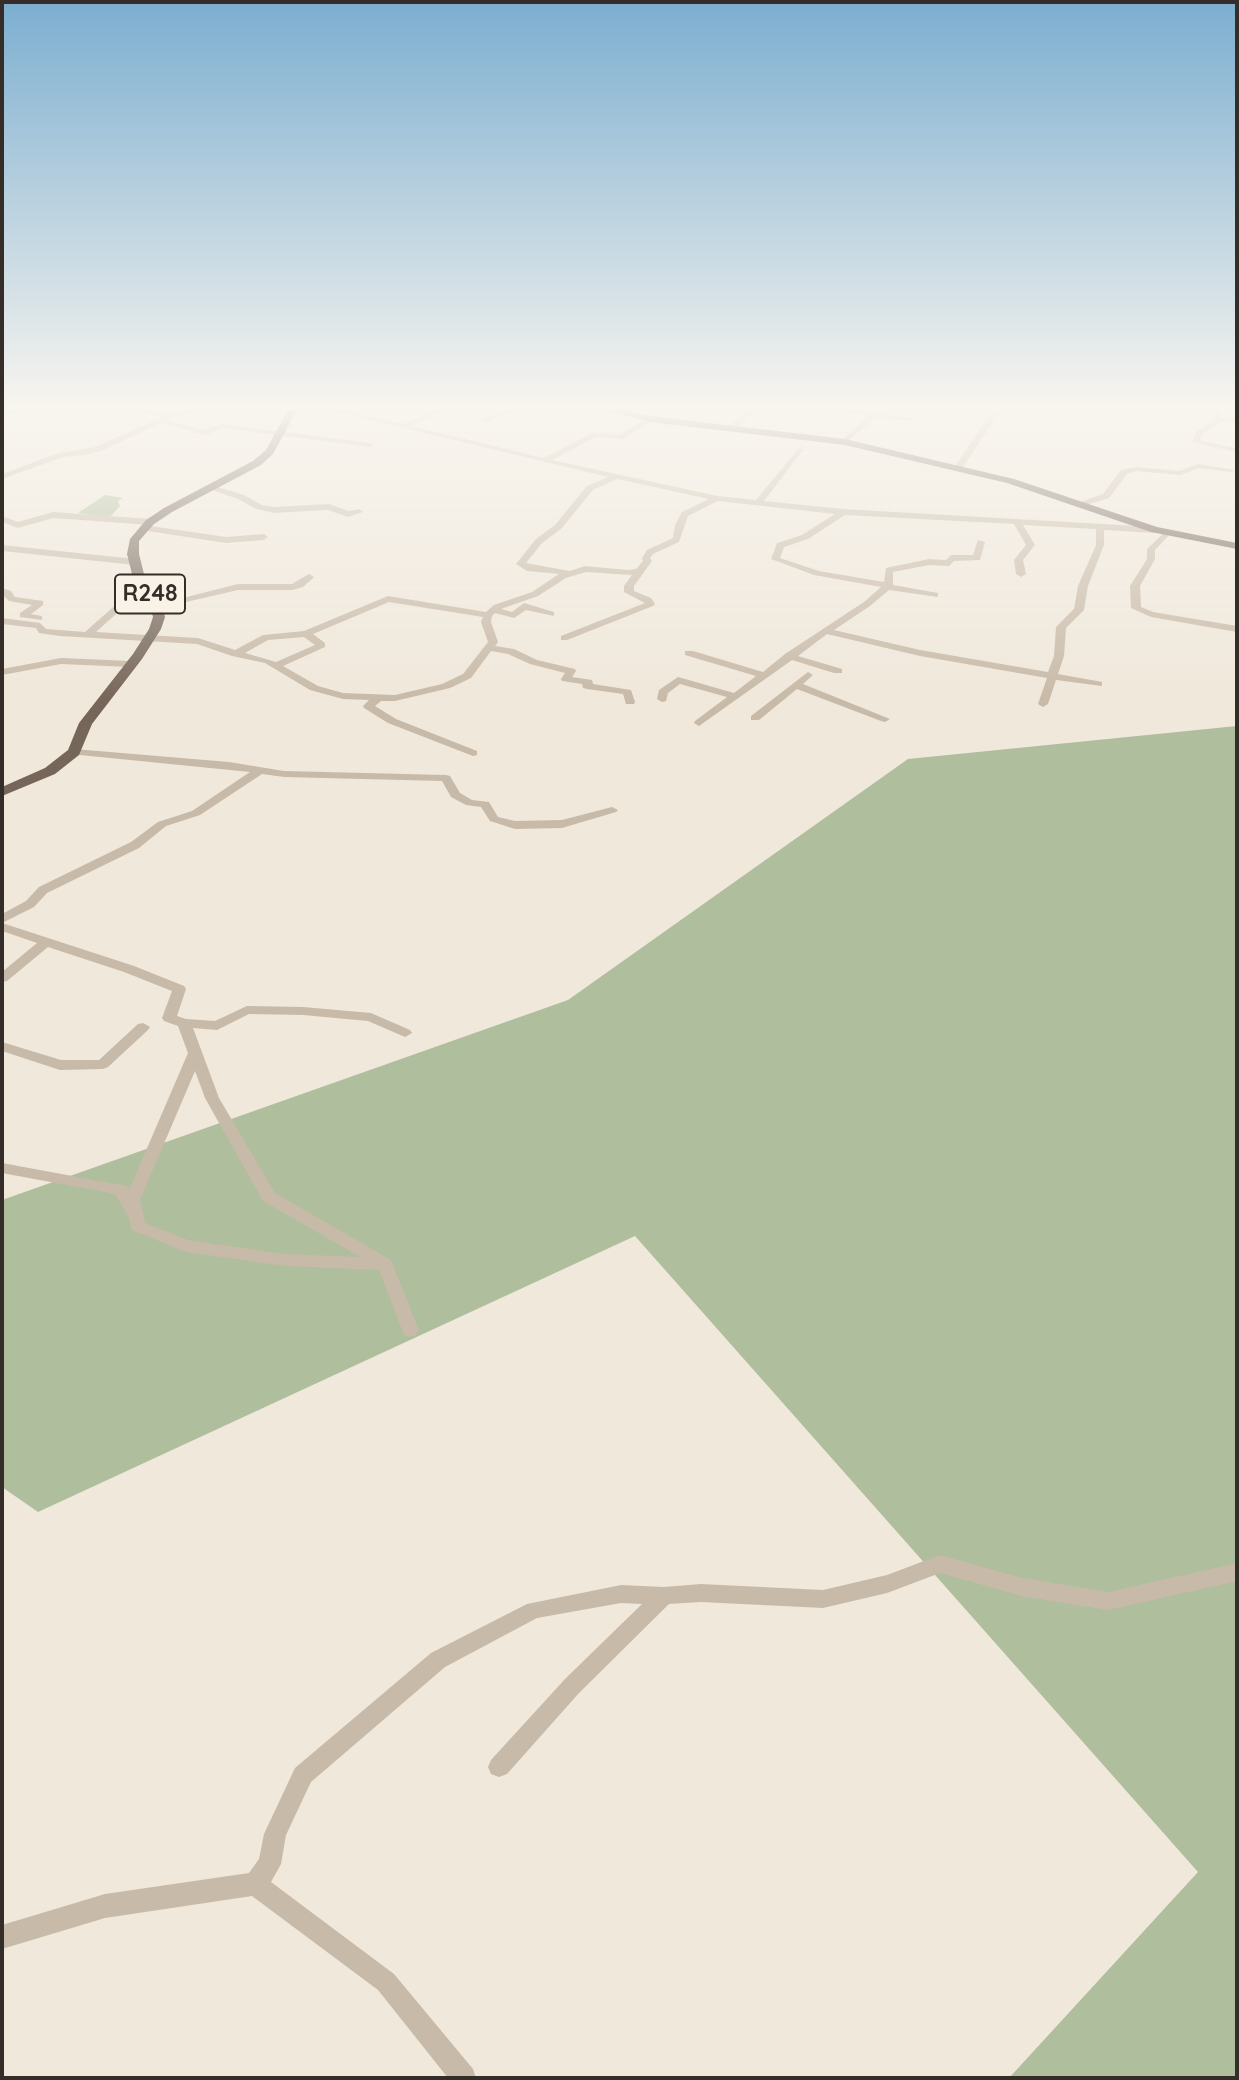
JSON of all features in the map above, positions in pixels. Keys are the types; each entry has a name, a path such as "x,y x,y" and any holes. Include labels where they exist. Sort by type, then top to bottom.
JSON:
{"main road":[{"path":"147,525 178,507"},
{"path":"1093,507 1155,530 1237,546"},
{"name":"R248","path":"3,791 50,771 74,752 86,723 150,636 159,617 135,562 134,541 147,525"}],"street":[{"path":"259,507 274,510 314,507"},
{"path":"332,507 348,513 359,512"},
{"path":"563,576 566,571 527,568 521,564 539,541 558,527 574,507"},
{"path":"565,638 650,604 648,600 629,592 629,586 648,561 646,558 650,552 676,540 685,514 699,507"},
{"path":"797,507 1155,530"},
{"path":"844,512 805,537 780,545 775,559 817,573 935,595"},
{"path":"2,519 18,525 52,515 147,525 226,540 264,537"},
{"path":"1017,522 1031,545 1018,560 1021,575"},
{"path":"1043,704 1054,678 1061,627 1079,610 1083,586 1100,545 1100,527"},
{"path":"1168,532 1151,549 1151,559 1135,586 1136,608 1150,614 1237,629"},
{"path":"699,723 789,656 867,604 887,586 889,570 929,562 949,563 951,558 977,558 981,542"},
{"path":"2,548 135,562"},
{"path":"40,626 42,631 198,641 277,664 314,688 343,696 378,698 411,695 461,680 493,642 486,622 490,613 511,601 544,589 563,576 584,569 628,573 639,571"},
{"path":"156,606 239,587 292,587 300,585 309,577"},
{"path":"86,635 133,596 146,589"},
{"path":"2,591 8,593 12,599 40,603 23,615 44,619 45,622 40,626 2,621"},
{"path":"236,654 266,637 306,635 388,599 513,615 524,606 551,614"},
{"path":"825,631 920,653 1098,684"},
{"path":"277,664 321,646 306,635"},
{"path":"490,648 510,651 534,662 571,671 566,679 588,682 587,686 627,692 630,702"},
{"path":"689,653 763,675"},
{"path":"789,656 838,671 822,685"},
{"path":"2,672 61,661 131,664"},
{"path":"755,718 808,675"},
{"path":"662,698 663,692 678,680 734,696"},
{"path":"795,685 822,685 885,719"},
{"path":"378,698 369,706 391,721 473,753"},
{"path":"74,752 229,765 284,774 446,778 455,795 470,803 485,804 494,819 515,825 562,824 612,810"},
{"path":"2,919 30,904 43,890 135,845 162,824 196,813 260,771"},
{"path":"2,927 179,989 169,1018 184,1023 217,1026 247,1010 303,1011 372,1017 405,1033"},
{"path":"2,978 47,942"},
{"path":"184,1023 212,1098 269,1197 386,1264 410,1330"},
{"path":"2,1046 60,1065 103,1064 143,1027"},
{"path":"138,1226 132,1200 195,1054"},
{"path":"2,1168 121,1190 138,1226 186,1245 285,1261 386,1264"},
{"path":"256,1884 270,1864 275,1834 303,1775 438,1660 534,1610 621,1594 664,1596 701,1593 823,1599 887,1584 940,1564 1022,1587 1108,1601 1237,1572"},
{"path":"499,1767 572,1686 664,1596"},
{"path":"2,1937 105,1906 256,1884 386,1982 464,2078"}],"green space":[{"path":"87,507 119,507 109,518 78,513"},
{"path":"1237,726 1237,2078 1009,2078 1198,1872 635,1236 38,1512 2,1487 2,1200 568,1000 908,759"}]}
